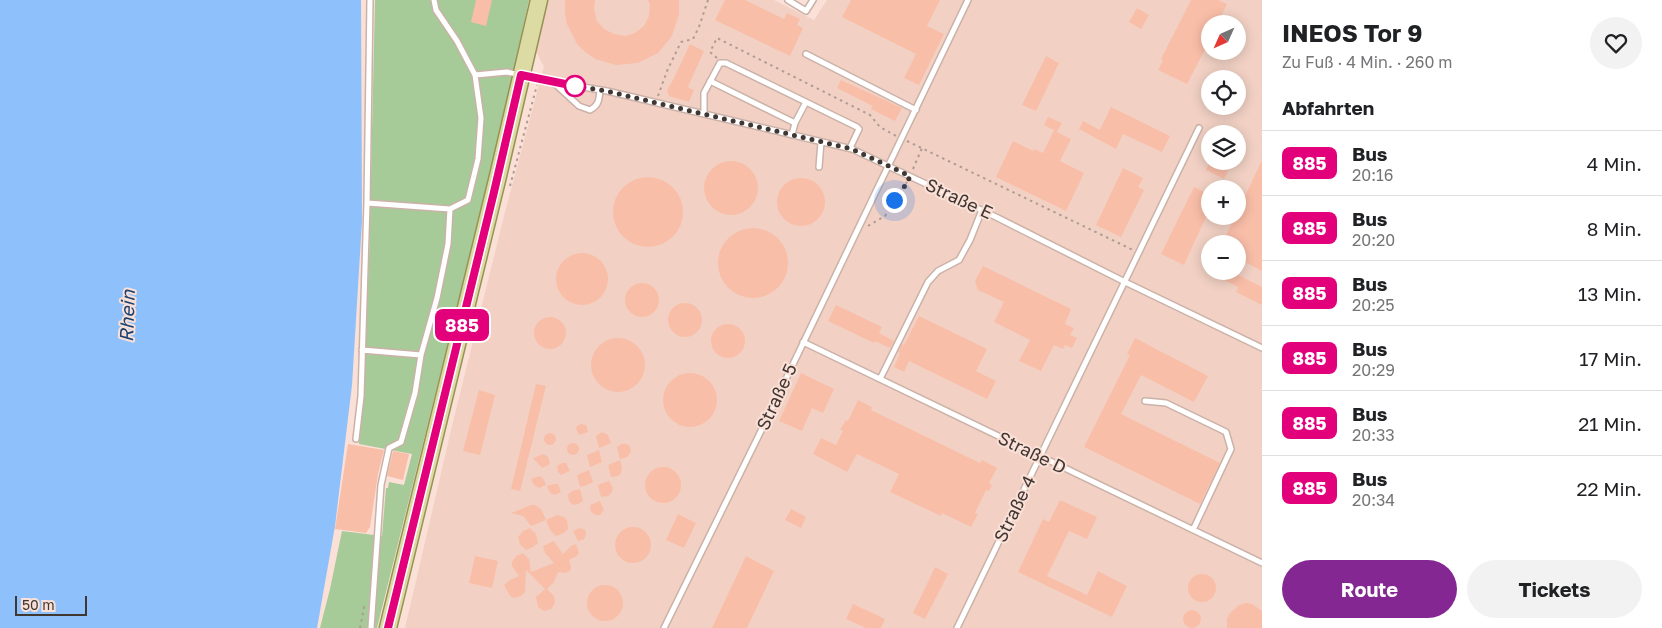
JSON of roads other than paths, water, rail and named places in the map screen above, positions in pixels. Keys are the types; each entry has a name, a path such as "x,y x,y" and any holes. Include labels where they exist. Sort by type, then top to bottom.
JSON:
{"main road":[{"path":"388,628 539,0"}],"lane":[{"path":"356,438 361,396 367,203 370,0"},
{"path":"367,203 450,209 468,200 478,159 481,118 475,75 457,41 436,10 434,0"},
{"path":"788,0 806,11 813,0"},
{"name":"Straße 5","path":"664,628 968,0"},
{"path":"806,54 916,110"},
{"path":"704,114 704,94 720,63 726,62 857,126 858,129 850,148"},
{"name":"Straße E","path":"475,75 507,72 600,90 850,148 982,210 1262,348"},
{"path":"710,81 795,123"},
{"path":"553,82 579,106 590,110 596,107 600,90"},
{"path":"792,135 795,123 806,102"},
{"name":"Straße 4","path":"957,628 1199,128"},
{"path":"819,168 821,142"},
{"path":"372,628 381,486 389,448 400,442 415,393 421,355 447,253 450,209"},
{"path":"880,379 928,282 938,271 959,260 970,240 982,210"},
{"name":"Straße D","path":"803,342 1262,564"},
{"path":"362,350 421,355"},
{"path":"1146,401 1166,403 1226,432 1231,449 1193,530"}],"water":[{"name":"Rhein","path":"0,0 361,0 362,221 352,385 335,526 317,628 0,628"}]}
